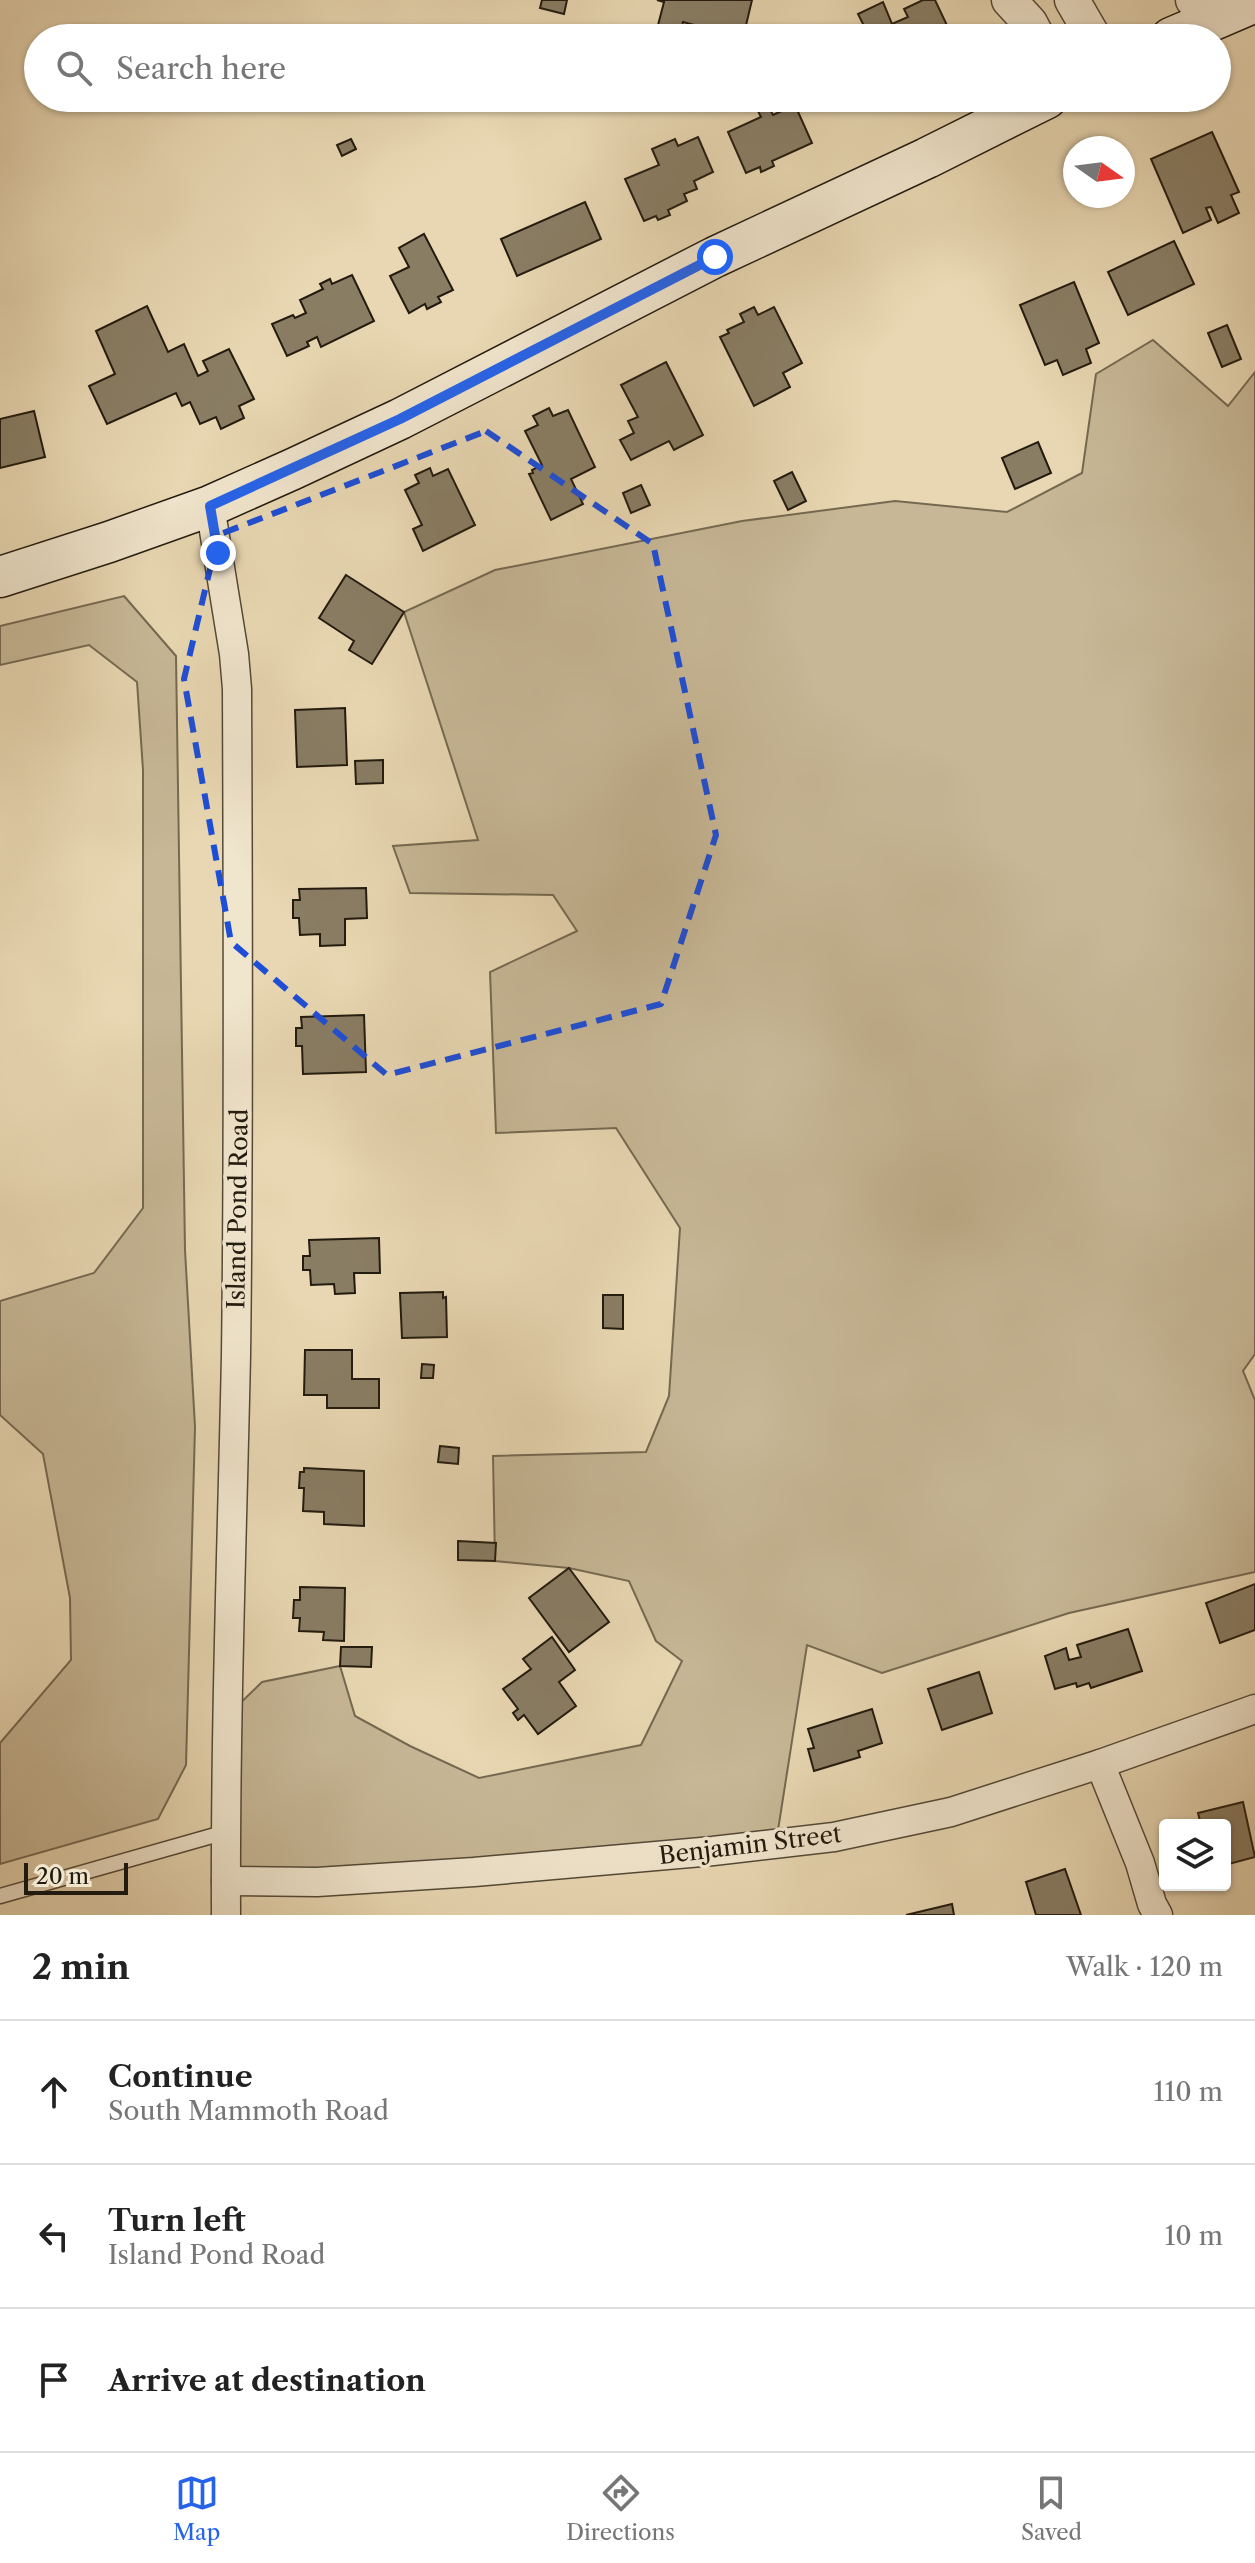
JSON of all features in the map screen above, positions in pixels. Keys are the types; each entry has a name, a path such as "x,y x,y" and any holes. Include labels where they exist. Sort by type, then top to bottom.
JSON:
{"main road":[{"path":"1204,24 1255,2"},
{"path":"0,577 210,506 400,419 715,257 1019,112"}],"street":[{"path":"1009,0 1031,24"},
{"path":"1072,0 1086,24"},
{"path":"1193,0 1205,0"},
{"name":"Island Pond Road","path":"210,506 237,689 239,1057 226,1915"},
{"name":"Benjamin Street","path":"226,1881 317,1882 474,1872 834,1837 951,1812 1255,1709"},
{"path":"1100,1764 1158,1915"}],"lane":[{"path":"0,1896 226,1832"}],"highlighted area":[{"path":"486,431 653,544 716,835 661,1004 387,1075 231,942 184,679 218,535"}],"shaded area":[{"path":"1153,340 1228,406 1255,372 1255,1354 1243,1371 1255,1400 1255,1572 1069,1613 882,1673 807,1645 776,1843 226,1881 227,1716 262,1682 340,1666 355,1716 479,1778 641,1745 682,1661 656,1641 629,1581 569,1568 495,1561 493,1456 646,1452 669,1396 680,1228 616,1128 496,1133 490,972 577,931 553,895 410,893 393,846 478,840 404,612 495,570 742,521 895,501 1007,512 1082,473 1096,374"},
{"path":"124,596 176,656 185,1250 195,1427 186,1765 158,1819 0,1864 0,1743 71,1660 70,1598 43,1454 0,1415 0,1301 94,1273 143,1208 143,770 137,682 89,645 0,665 0,626"}],"building":[{"path":"542,0 567,0 564,14 540,8"},
{"path":"657,0 752,0 746,24 658,24 664,2"},
{"path":"923,0 935,0 946,24 892,24 908,17 904,9"},
{"path":"883,2 892,24 863,24 858,14"},
{"path":"758,112 771,112 773,115 798,112 812,143 772,161 774,166 761,172 760,167 746,173 728,132 761,117"},
{"path":"1212,132 1239,192 1231,195 1239,213 1218,223 1211,207 1206,208 1211,220 1183,233 1151,159"},
{"path":"698,137 713,172 694,181 697,189 684,194 687,201 668,210 670,215 644,221 625,179 659,165 652,149 675,139 678,146"},
{"path":"351,139 356,149 342,156 337,145"},
{"path":"585,202 601,239 517,276 501,239"},
{"path":"424,234 453,290 438,297 441,302 427,309 425,304 409,313 390,276 409,267 399,248"},
{"path":"1174,241 1194,284 1128,315 1108,272"},
{"path":"352,275 374,321 321,347 317,337 307,342 309,346 287,356 272,324 306,313 300,300 323,289 320,284 330,279 332,284"},
{"path":"1074,282 1099,343 1086,349 1091,363 1063,375 1057,360 1045,365 1020,305"},
{"path":"147,306 168,352 184,344 198,376 208,371 203,361 229,349 254,399 239,406 244,418 221,429 216,417 200,424 190,402 182,406 176,393 107,424 89,386 115,374 96,331"},
{"path":"754,307 758,315 774,307 802,363 783,373 790,387 754,406 720,337 744,322 740,314"},
{"path":"1227,325 1241,359 1222,367 1208,333"},
{"path":"666,362 703,435 674,450 669,441 631,460 620,440 634,433 628,421 638,417 621,385"},
{"path":"549,408 553,416 568,410 595,467 571,479 583,504 551,520 529,474 542,465 525,431 538,425 533,416"},
{"path":"34,411 45,457 0,468 0,419"},
{"path":"1038,442 1051,473 1015,489 1002,458"},
{"path":"430,468 433,476 448,469 475,525 423,551 413,529 422,525 405,490 419,483 415,475"},
{"path":"792,472 806,501 788,510 774,481"},
{"path":"641,485 650,505 631,513 623,493"},
{"path":"346,575 404,612 372,664 349,650 354,641 319,618"},
{"path":"345,708 347,765 297,767 295,710"},
{"path":"383,760 383,783 356,784 355,761"},
{"path":"366,888 367,918 345,919 345,945 320,946 320,934 300,935 299,918 293,918 293,900 300,900 299,889"},
{"path":"364,1015 366,1072 303,1074 302,1046 296,1046 296,1028 302,1028 301,1017"},
{"path":"379,1238 380,1273 354,1273 355,1293 335,1294 334,1284 311,1285 310,1270 303,1270 303,1256 310,1256 309,1240"},
{"path":"443,1292 443,1298 446,1297 447,1337 402,1338 400,1293"},
{"path":"603,1295 623,1295 623,1329 603,1328"},
{"path":"305,1350 352,1350 352,1379 379,1379 379,1408 327,1408 327,1395 304,1395"},
{"path":"422,1364 434,1365 433,1378 421,1378"},
{"path":"440,1446 459,1448 458,1464 438,1462"},
{"path":"304,1468 364,1471 364,1526 324,1524 324,1512 303,1511 304,1488 299,1488 300,1472 304,1472"},
{"path":"458,1541 496,1543 495,1561 458,1560"},
{"path":"569,1568 609,1622 569,1652 529,1598"},
{"path":"1255,1584 1255,1630 1220,1643 1206,1603"},
{"path":"300,1587 345,1588 344,1641 323,1640 324,1632 299,1631 300,1618 293,1618 294,1600 300,1600"},
{"path":"1128,1629 1142,1671 1091,1688 1089,1683 1077,1687 1076,1683 1055,1689 1045,1656 1066,1648 1069,1660 1081,1657 1077,1645"},
{"path":"552,1637 575,1670 559,1682 576,1706 538,1734 524,1715 518,1720 513,1713 518,1709 503,1689 531,1669 523,1659"},
{"path":"341,1647 372,1647 371,1667 340,1666"},
{"path":"979,1672 992,1713 942,1730 928,1689"},
{"path":"872,1709 882,1743 858,1751 860,1757 814,1771 808,1749 814,1748 808,1729"},
{"path":"1243,1802 1255,1857 1231,1863 1231,1819 1200,1819 1198,1813"},
{"path":"1065,1869 1081,1915 1036,1915 1026,1882"},
{"path":"952,1904 954,1915 906,1915"}],"route":[{"path":"218,553 210,506 400,419 715,257"}]}
